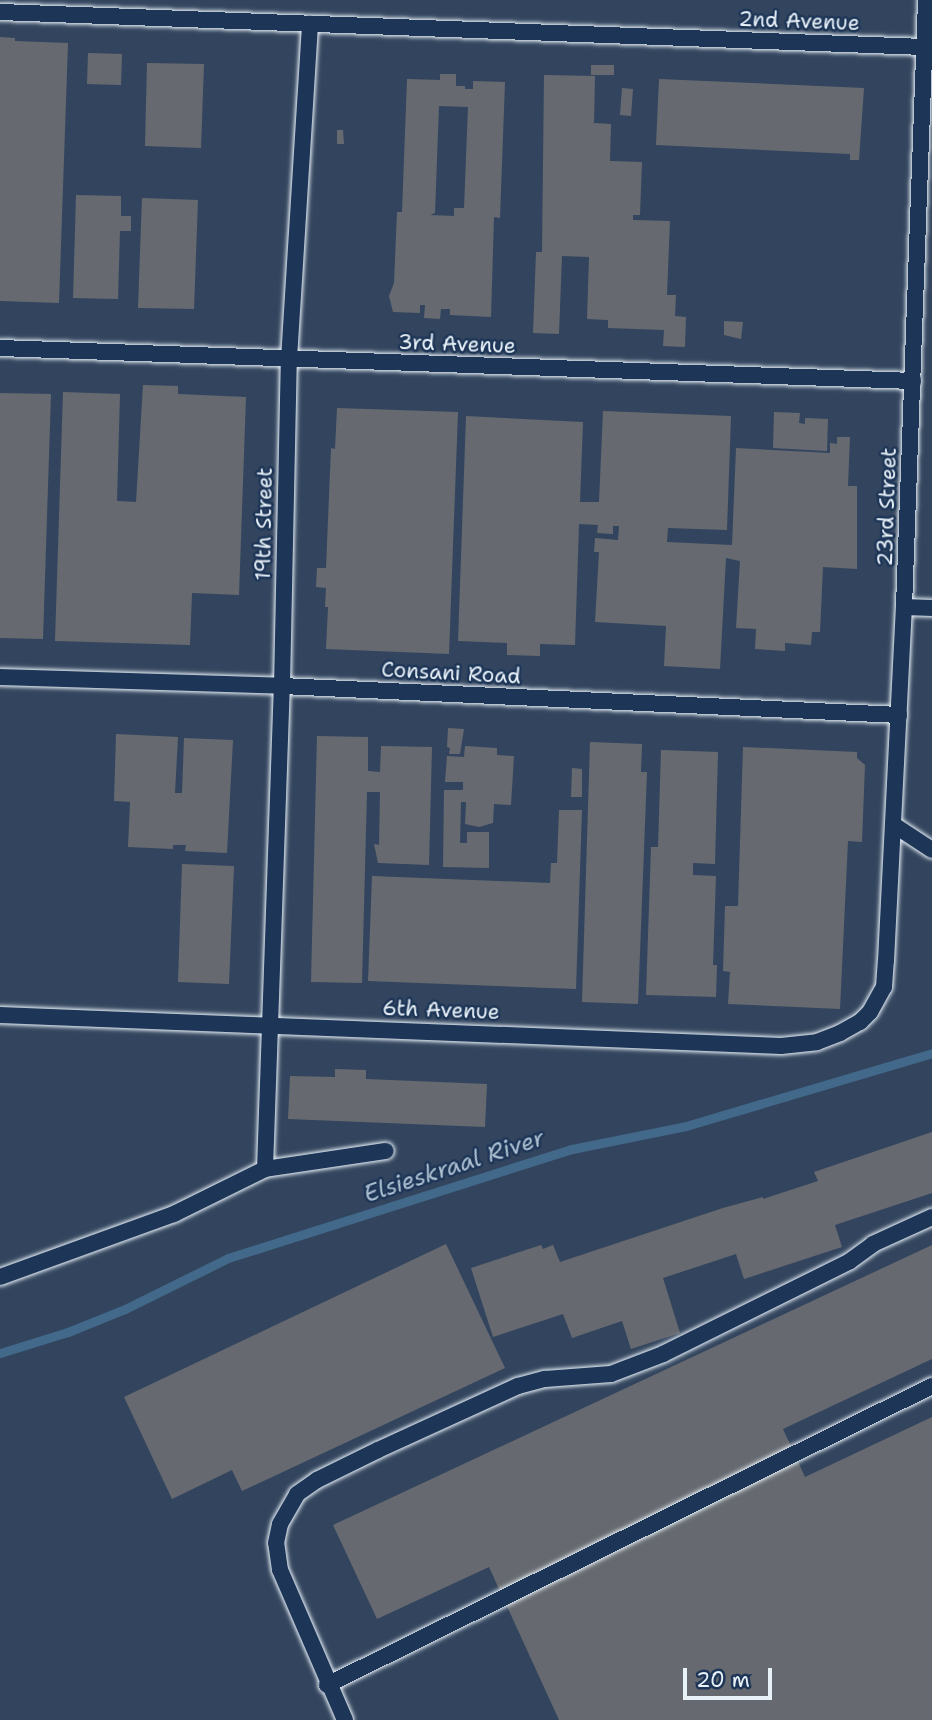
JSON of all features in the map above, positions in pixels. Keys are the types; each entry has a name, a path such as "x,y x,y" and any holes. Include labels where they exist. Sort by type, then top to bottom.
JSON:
{"lane":[{"name":"23rd Street","path":"870,1012 884,987 894,825 926,0"},
{"name":"2nd Avenue","path":"0,12 924,47"},
{"name":"19th Street","path":"265,1169 282,686 289,359 310,24"},
{"name":"3rd Avenue","path":"0,348 913,381"},
{"path":"904,607 932,608"},
{"name":"Consani Road","path":"0,677 282,686 899,715"},
{"path":"894,825 932,850"},
{"name":"6th Avenue","path":"0,1015 780,1046 817,1042 860,1023 870,1012"},
{"path":"0,1277 174,1214 265,1169 386,1151"},
{"path":"345,1720 327,1685 280,1570 276,1543 280,1524 297,1494 317,1480 378,1450 518,1386 545,1379 611,1374 663,1354 850,1261 873,1244 932,1217"},
{"path":"327,1685 860,1419 932,1386"}],"building":[{"path":"0,37 15,38 15,41 68,43 59,303 0,301"},
{"path":"88,53 122,54 121,85 87,84"},
{"path":"147,63 204,64 201,148 145,146"},
{"path":"591,65 614,65 614,75 591,75"},
{"path":"440,74 456,74 456,86 465,86 465,89 473,89 473,81 505,82 500,218 494,217 491,317 450,315 450,309 441,309 440,319 424,318 425,305 420,305 420,313 393,312 389,296 394,283 397,212 402,212 407,79 440,80","holes":["439,106 468,107 464,208 454,208 454,216 430,215 435,213"]},
{"path":"544,75 595,76 594,123 611,124 610,161 642,162 640,215 633,215 633,220 670,221 667,295 676,295 675,316 686,317 685,347 663,346 664,330 608,328 608,320 587,319 589,257 562,256 559,334 533,333 536,252 542,252"},
{"path":"659,79 864,88 859,160 850,160 850,154 656,145"},
{"path":"622,88 633,89 631,116 620,115"},
{"path":"337,130 343,130 344,144 337,144"},
{"path":"76,195 121,196 121,216 131,216 131,231 120,231 118,299 73,298"},
{"path":"142,198 198,200 194,309 138,308"},
{"path":"724,321 743,322 741,339 724,335"},
{"path":"143,385 178,386 178,394 246,397 239,595 192,593 190,645 55,641 63,392 120,394 117,501 136,502"},
{"path":"0,393 51,394 43,639 0,638"},
{"path":"337,408 458,412 449,654 326,649 326,588 316,587 317,568 326,568 331,448 335,449"},
{"path":"603,411 731,416 727,530 668,528 667,542 732,545 736,448 830,453 830,443 837,444 837,437 850,437 848,486 857,486 857,569 823,567 820,632 812,632 811,645 785,643 785,651 755,649 756,629 736,628 740,561 726,558 720,669 664,666 666,626 595,622 599,552 594,552 595,538 618,540 619,526 613,526 613,534 597,533 598,525 579,524 575,645 540,644 540,656 507,655 507,643 458,641 466,416 583,422 580,502 599,502"},
{"path":"774,412 800,413 799,423 805,424 805,418 828,419 827,451 773,448"},
{"path":"448,728 464,729 460,754 449,754"},
{"path":"116,734 178,737 175,793 182,793 184,738 233,740 227,853 185,851 186,845 173,845 173,849 128,847 130,802 114,801"},
{"path":"317,736 368,737 368,771 380,772 381,746 432,747 429,865 378,863 374,844 379,845 380,792 367,792 362,983 311,982"},
{"path":"590,742 642,744 641,772 647,772 638,1004 582,1002"},
{"path":"465,746 497,748 497,755 514,756 511,805 494,804 493,823 479,827 465,824 466,802 461,802 460,843 467,843 467,832 489,832 489,868 443,867 444,790 463,790 463,782 445,782 447,756 464,757"},
{"path":"743,747 857,752 857,758 865,765 862,842 848,841 840,1009 728,1004 730,972 723,971 725,906 738,906"},
{"path":"661,750 718,752 715,864 693,863 693,875 716,876 713,965 717,965 716,997 646,995 651,847 658,847"},
{"path":"572,768 582,769 582,797 571,797"},
{"path":"559,810 582,810 576,989 368,981 372,876 550,883 551,863 557,863"},
{"path":"182,864 234,866 229,984 178,982"},
{"path":"335,1069 366,1070 366,1079 487,1084 485,1127 288,1119 290,1076 335,1077"},
{"path":"932,1132 932,1193 835,1225 842,1247 744,1279 736,1254 663,1278 680,1333 631,1349 622,1321 572,1338 563,1314 493,1337 471,1268 541,1245 543,1249 553,1245 560,1262 723,1208 763,1199 818,1181 814,1172"},
{"path":"446,1244 505,1368 242,1491 232,1470 172,1499 124,1397"},
{"path":"932,1245 932,1359 783,1429 805,1477 932,1417 932,1720 559,1720 489,1567 377,1619 333,1525"}],"waterway":[{"name":"Elsieskraal River","path":"0,1353 68,1332 125,1309 228,1258 572,1149 686,1126 932,1053"}]}
